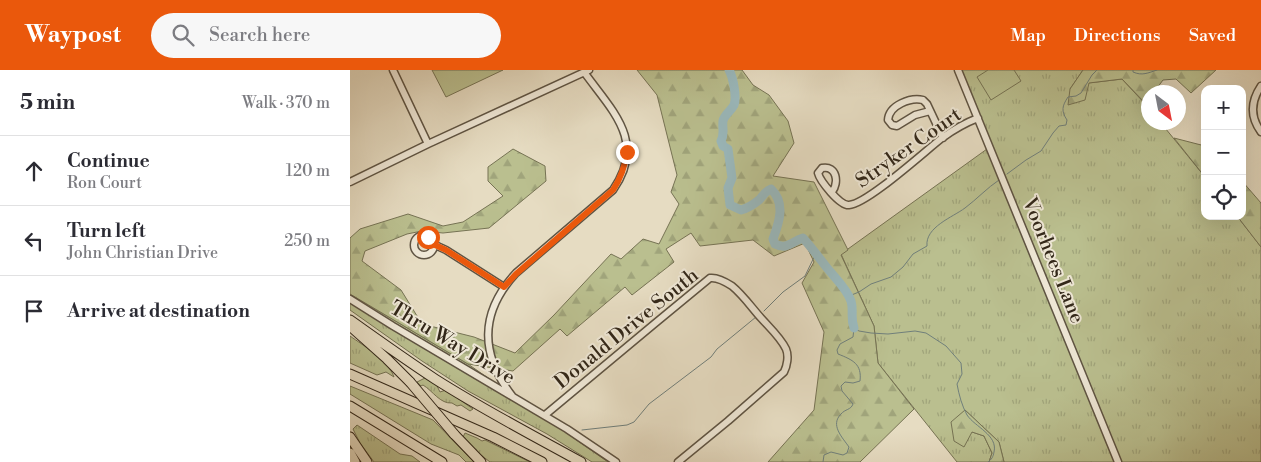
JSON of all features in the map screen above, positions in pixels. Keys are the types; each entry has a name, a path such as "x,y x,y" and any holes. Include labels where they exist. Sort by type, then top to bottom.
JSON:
{"highway":[{"path":"350,320 436,379 501,418 581,462"},
{"path":"350,326 410,382 454,434 481,462"},
{"path":"350,374 493,437 542,462"},
{"path":"350,406 442,462"},
{"path":"350,437 367,462"},
{"path":"350,453 355,462"}],"street":[{"path":"393,70 428,144"},
{"name":"Voorhees Lane","path":"958,70 1118,462"},
{"path":"350,182 586,71 622,125 627,143 626,163 620,180 613,190 516,274 500,294 493,310 488,329 488,339 491,356 498,374 504,386 513,396"},
{"path":"1261,86 1254,96 1253,114 1254,122 1261,132"},
{"path":"930,111 915,115 897,126 892,125 888,120 889,114 893,109 911,100 923,100 930,111 943,138"},
{"name":"Stryker Court","path":"832,192 844,205 857,202 876,190 961,125 978,118"},
{"path":"433,244 446,250 504,287"},
{"name":"Donald Drive South","path":"545,415 710,278 718,278 731,286 780,340 786,349 787,364 784,372 678,462"},
{"name":"Thru Way Drive","path":"350,299 392,326 545,415 616,462"}],"green space":[{"path":"432,70 503,70 446,97"},
{"path":"637,70 742,70 753,85 769,95 788,121 794,143 773,176 814,182 848,250 841,255 874,326 878,363 914,409 860,462 768,462 814,410 824,332 802,283 814,262 805,243 774,256 753,240 700,246 691,233 666,249 674,262 632,295 625,287 567,336 560,329 513,371 468,364 350,294 350,238 360,229 408,214 443,226 463,222 503,196 488,181 488,167 513,149 545,166 546,181 489,228 443,233 422,231 407,234 365,251 362,261 401,290 422,324 474,337 515,353 554,315 611,254 621,259 643,239 659,244 679,204 671,192 677,175 657,95"},
{"path":"955,70 1083,70 1070,89 1088,83 1122,79 1141,99 1141,130 1167,130 1201,172 1201,220 1240,220 1261,247 1261,462 1004,462 999,442 965,410 972,432 984,436 992,453 989,462 957,462 878,363 874,326 841,254 987,149"},
{"path":"988,70 1014,70 1021,81 991,100 977,77"},
{"path":"1083,70 1216,70 1191,93 1186,88 1186,85 1182,85 1176,79 1163,80 1159,85 1141,85 1141,99 1122,79 1089,83 1085,100 1068,105 1070,89"},
{"path":"1174,138 1201,145 1201,172"},
{"path":"1246,186 1261,203 1261,247 1240,220 1246,220"},
{"path":"350,294 468,364 608,462 592,462 547,434 468,391 350,310"},
{"path":"350,336 381,359 394,377 386,372 377,375 350,363"},
{"path":"425,378 436,384 440,392 446,390 473,409 470,411 461,405 457,406 440,399 417,382"},
{"path":"350,386 433,420 474,462 466,462 459,455 431,444 350,394"},
{"path":"965,410 999,442 1004,462 989,462 992,453 984,436 972,432 964,447 954,441 951,422"},
{"path":"357,425 400,454 412,456 420,462 374,462 360,443 353,429"},
{"path":"465,433 482,441 485,440 530,462 490,462 463,437"}],"waterway":[{"path":"729,70 734,87 735,101 724,119 721,141 723,146 728,149 732,178 728,188 730,205 741,210 757,202 771,189 776,195 780,207 779,220 773,239 775,244 786,246 803,238 847,292 852,305 854,328"},
{"path":"1007,174 1041,151 1059,126 1066,125 1067,120 1063,108 1066,100 1068,97 1081,93 1097,70"},
{"path":"1133,70 1133,72 1142,74 1157,70"},
{"path":"849,296 871,284 891,277 903,267 913,254 927,246 930,233 935,228 965,208 999,180"},
{"path":"764,311 783,292 805,276 816,253"},
{"path":"582,430 627,425 634,422 649,404 711,357 717,349 756,317"},
{"path":"823,462 824,455 831,452 843,455 847,453 849,447 838,431 837,422 841,414 853,404 842,391 841,386 845,382 853,383 860,381 860,370 855,363 838,354 837,350 840,344 853,337 854,328 871,333 888,334 915,331 926,333 946,346 961,363 962,374 957,384 965,412 993,441 994,452 988,462"}],"route":[{"path":"428,237 431,238 433,244 446,250 504,287 516,274 613,190 623,172 627,152"}]}
